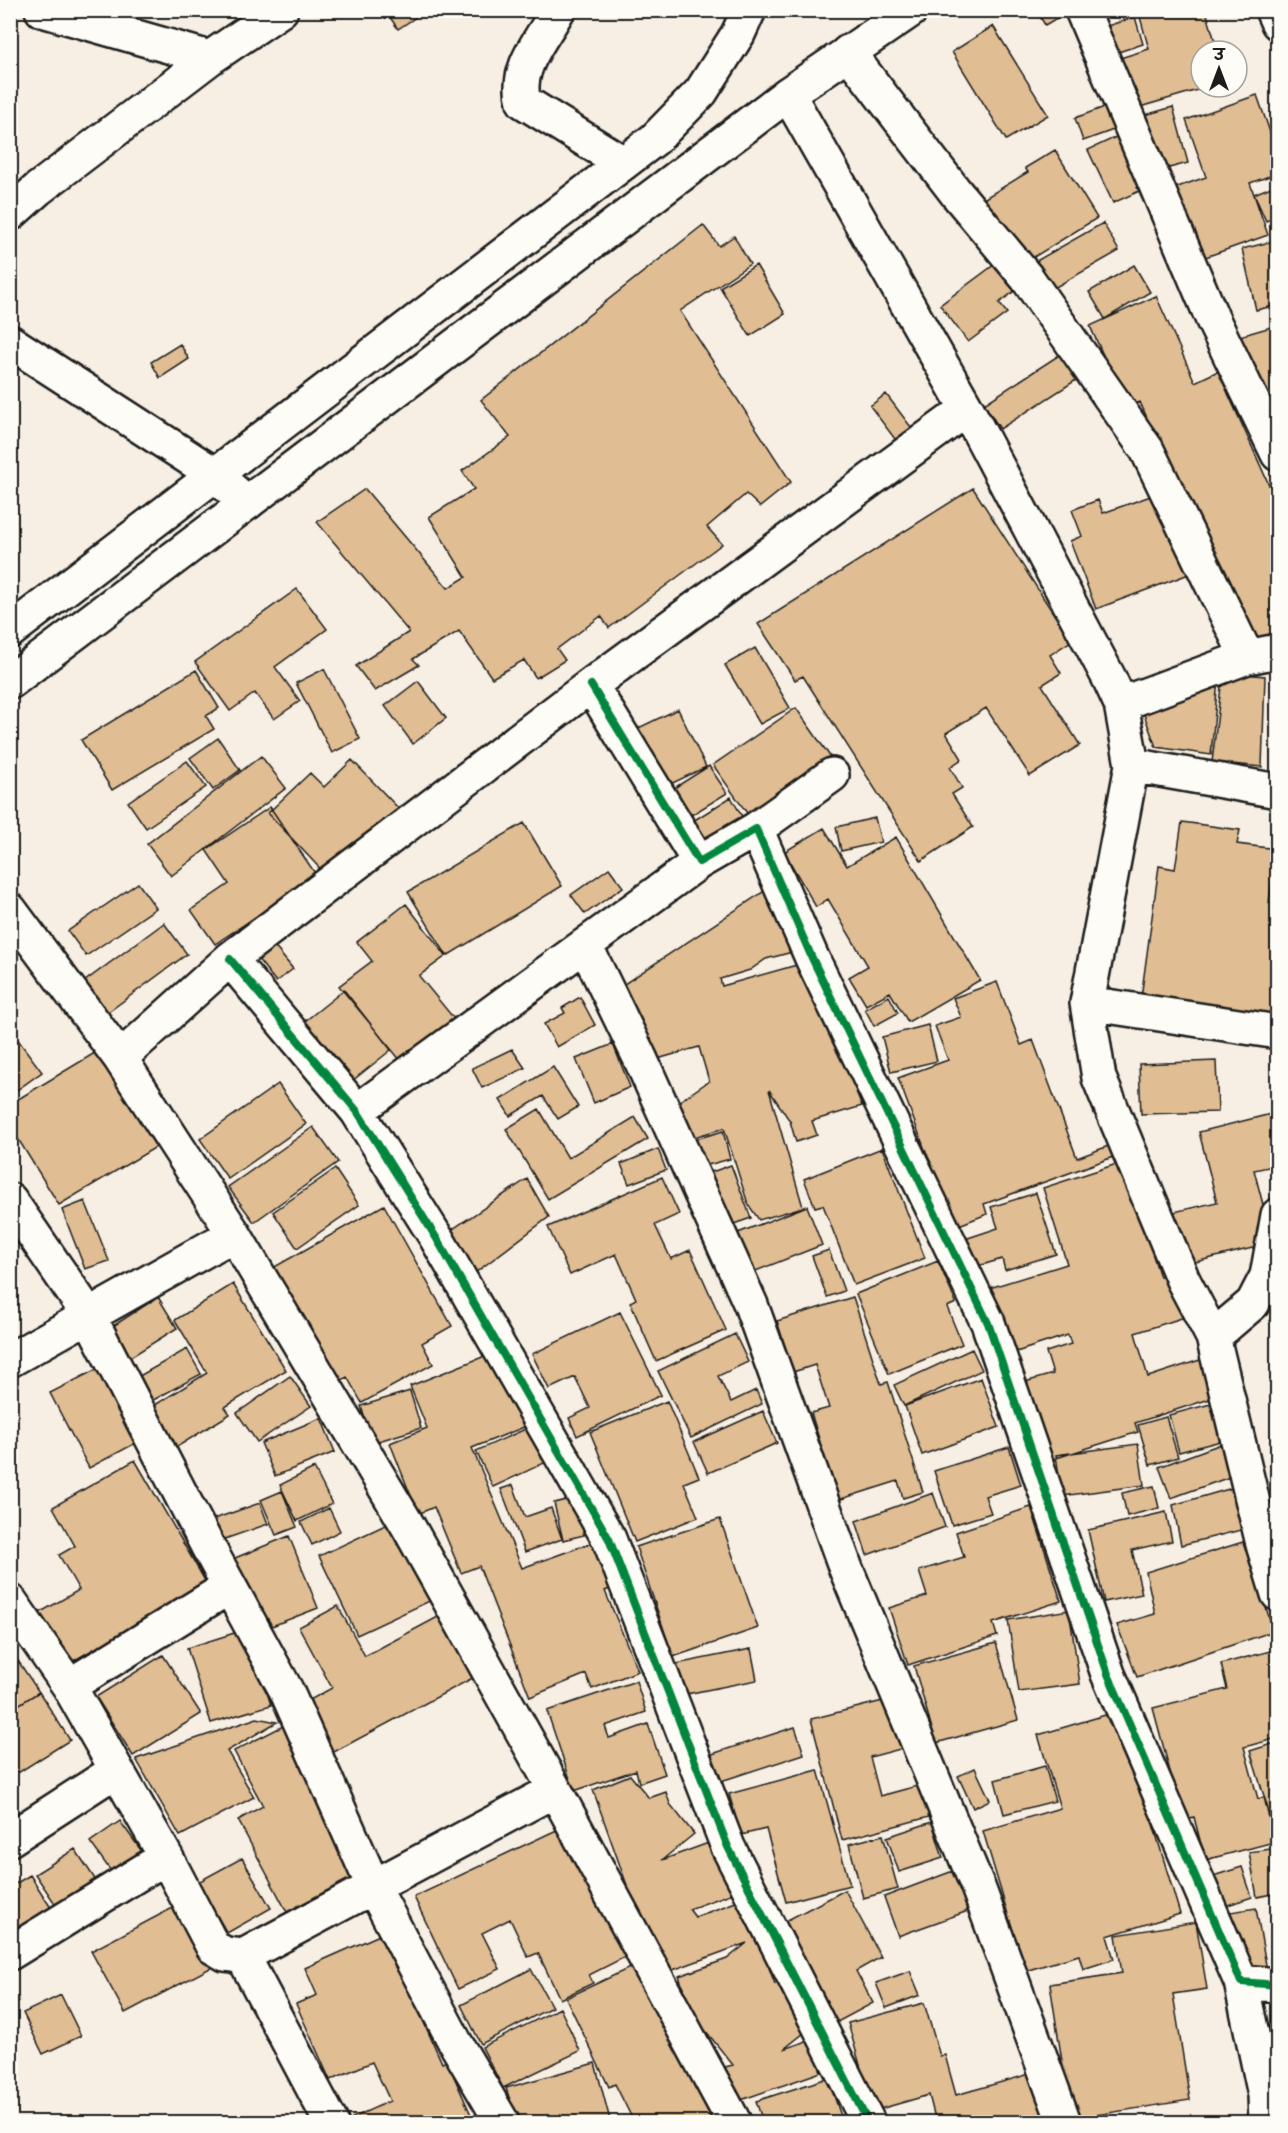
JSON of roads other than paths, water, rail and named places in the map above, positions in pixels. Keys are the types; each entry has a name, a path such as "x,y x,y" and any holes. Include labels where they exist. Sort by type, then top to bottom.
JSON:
{"street":[{"path":"42,10 210,58"},
{"path":"10,214 38,189 210,58 243,24 281,10"},
{"path":"558,10 524,69 519,87 524,102 623,163"},
{"path":"10,631 655,139 701,92 738,34 749,10"},
{"path":"10,682 788,94 911,10"},
{"path":"1082,10 1213,320 1278,454"},
{"path":"1272,10 1278,23"},
{"path":"848,52 957,194 1027,279 1147,450 1262,654 1120,704"},
{"path":"788,94 967,409 1120,704 1132,765 1087,1003 1099,1078 1183,1280 1213,1337 1264,1548 1278,1594"},
{"path":"10,342 214,474 247,503"},
{"path":"120,1058 230,959 591,685 967,409"},
{"path":"591,685 699,862"},
{"path":"1132,765 1278,791"},
{"path":"357,1111 699,862 756,829 832,775"},
{"path":"756,829 812,958 988,1323 1108,1674 1241,1982 1265,2095 1266,2122"},
{"path":"10,910 120,1058 234,1234 408,1526 555,1790 734,2122"},
{"path":"585,945 640,1058 751,1305 846,1569 978,1887 1064,2122"},
{"path":"230,959 357,1111 437,1239 609,1539 728,1847 868,2122"},
{"path":"1087,1003 1278,1032"},
{"path":"10,1200 88,1314 229,1587 286,1690 374,1888 456,2044 502,2122"},
{"path":"1213,1337 1253,1304 1267,1276 1278,1215"},
{"path":"10,1360 88,1314 234,1234"},
{"path":"69,1686 229,1587"},
{"path":"12,1605 69,1686 115,1771 166,1857 213,1947 225,1954 243,1956 555,1790"},
{"path":"10,1839 115,1771"},
{"path":"10,1953 166,1857"},
{"path":"243,1956 331,2122"},
{"path":"1241,1982 1278,1985"}]}
